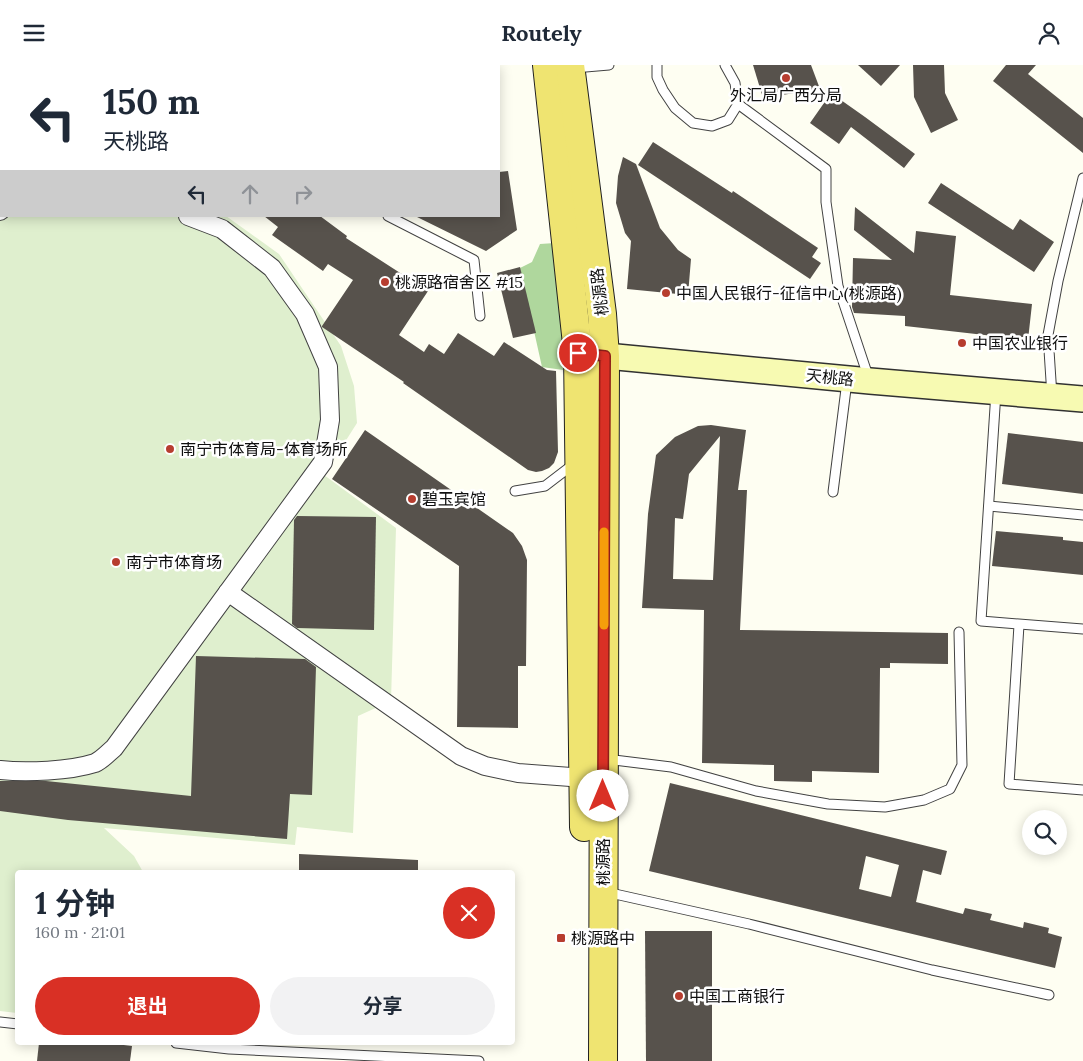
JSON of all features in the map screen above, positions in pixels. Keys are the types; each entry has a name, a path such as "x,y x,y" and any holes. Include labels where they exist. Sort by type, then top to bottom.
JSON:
{"main road":[{"name":"桃源路","path":"563,66 578,353 586,1061"},
{"name":"桃源路","path":"563,66 602,314 605,356 603,1061"},
{"name":"天桃路","path":"578,353 1083,399"}],"street":[{"path":"0,770 18,772 66,768 97,762 114,749 323,462 330,420 328,367 304,314 272,268 222,229 191,217"},
{"path":"228,592 462,756 485,766 518,773 584,778"}],"lane":[{"path":"563,66 609,65"},
{"path":"657,65 657,77 675,108 693,123 712,126 728,120 738,104 735,83 725,65"},
{"path":"738,104 826,169 826,202 838,287 858,380 832,492"},
{"path":"1052,396 1048,335 1058,281 1083,178"},
{"path":"390,217 474,260 480,316"},
{"path":"996,392 981,621 1083,629"},
{"path":"515,491 545,485 579,460"},
{"path":"989,506 1083,515"},
{"path":"1019,625 1009,784 1083,790"},
{"path":"604,758 671,767 756,791 828,804 885,807 924,800 950,789 962,765 959,631"},
{"path":"603,891 1049,995"},
{"path":"0,1021 15,1024"},
{"path":"194,1045 229,1049 479,1061"}],"green space":[{"name":"南宁市体育局-体育场所","path":"0,217 227,217 279,254 341,346 354,386 357,423 324,475 396,528 391,701 358,716 353,833 297,827 295,845 104,828 134,856 142,870 15,870 15,1013 0,1011"},
{"path":"555,243 566,334 563,370 542,367 520,268 532,262 540,244"}],"building":[{"name":"外汇局广西分局","path":"753,65 811,65 820,89 763,98"},
{"path":"858,65 900,65 881,86"},
{"path":"913,65 944,65 945,93 958,120 931,133 914,97"},
{"path":"1006,65 1036,65 1028,74 1083,118 1083,153 993,81"},
{"path":"831,93 915,154 904,168 851,127 839,144 810,123"},
{"path":"653,142 732,193 733,191 818,248 812,257 821,263 810,279 638,165"},
{"path":"623,157 636,164 660,228 678,250 691,259 688,295 627,289 631,241 625,233 616,203 618,176"},
{"path":"508,171 517,230 486,251 417,217 500,217 500,172"},
{"path":"941,183 1013,230 1020,219 1054,242 1034,272 928,203"},
{"path":"855,207 914,253 916,231 956,236 950,295 1032,304 1028,340 905,326 905,316 854,313 852,307 853,258 892,260 854,230"},
{"path":"265,217 321,217 347,236 346,238 425,289 430,288 399,335 424,352 429,344 444,354 458,333 494,356 504,342 547,370 556,371 558,452 554,463 542,471 528,470 404,382 322,327 353,280 328,264 323,271 272,235 278,227"},
{"path":"520,267 536,333 513,338 497,273"},
{"path":"711,425 746,430 738,490 747,490 740,630 948,633 948,664 890,663 890,668 880,668 879,773 812,771 812,782 774,781 774,765 702,763 704,610 642,608 648,514 656,455 675,437 698,426","holes":["720,436 713,580 673,579 675,518 683,519 689,474"]},
{"path":"365,430 513,533 522,546 527,560 526,666 518,666 518,728 457,727 459,566 332,479"},
{"path":"1008,433 1083,442 1083,494 1002,484"},
{"path":"297,516 376,517 374,630 297,628 292,624 294,520"},
{"path":"996,531 1063,537 1063,540 1083,542 1083,575 992,566"},
{"path":"196,656 305,659 316,667 312,795 290,794 287,839 68,820 0,811 0,781 46,781 191,796"},
{"path":"670,783 947,851 941,875 923,870 916,902 963,914 965,908 992,914 990,920 1023,928 1024,922 1049,928 1048,933 1062,937 1055,968 649,871","holes":["866,856 899,865 891,897 859,889"]},
{"path":"299,854 418,860 418,870 299,870"},
{"name":"中国工商银行","path":"645,931 712,931 712,1061 646,1061"},
{"path":"39,1045 132,1046 130,1061 37,1061"}],"slow traffic":[{"path":"604,532 604,625"}],"place":[{"name":"外汇局广西分局","path":"786,78"},
{"name":"桃源路宿舍区 #15","path":"385,282"},
{"name":"中国人民银行-征信中心(桃源路)","path":"666,293"},
{"name":"中国农业银行","path":"962,343"},
{"name":"南宁市体育局-体育场所","path":"170,449"},
{"name":"碧玉宾馆","path":"412,499"},
{"name":"南宁市体育场","path":"116,562"},
{"name":"桃源路中","path":"561,938"},
{"name":"中国工商银行","path":"679,996"}],"route":[{"path":"578,353 605,356 603,796"}]}
